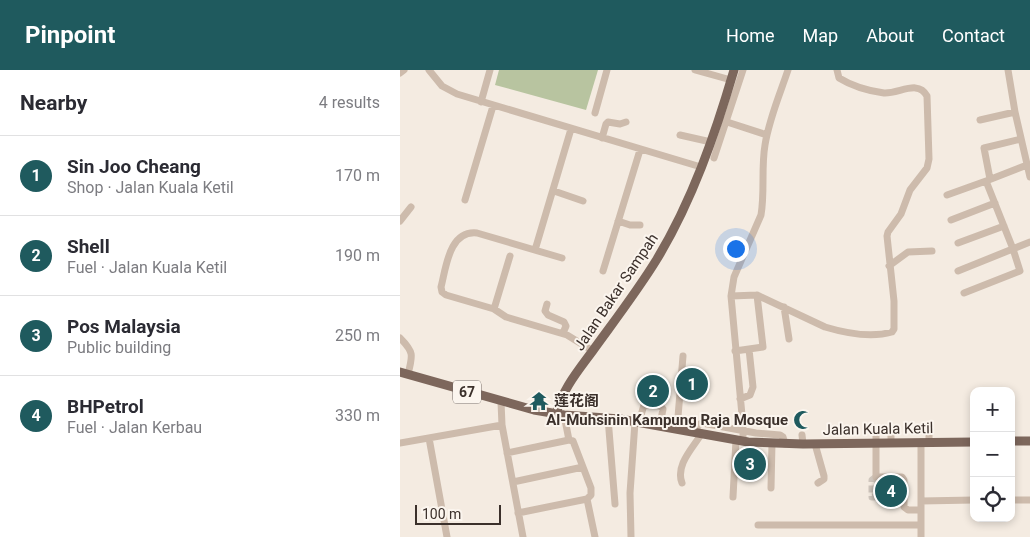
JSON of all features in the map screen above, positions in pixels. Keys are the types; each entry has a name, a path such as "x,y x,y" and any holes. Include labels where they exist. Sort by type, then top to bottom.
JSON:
{"main road":[{"name":"Jalan Bakar Sampah","path":"560,415 563,393 657,259 675,226 722,120 734,70"},
{"name":"Jalan Kuala Ketil","path":"404,373 534,410 560,415 608,418 660,425 740,440 756,438 772,443 785,444 802,440 837,439 876,439 891,443 970,442"},
{"path":"1015,441 1030,440"}],"street":[{"path":"400,73 404,70"},
{"path":"429,70 446,89 481,102 702,167"},
{"path":"481,102 490,70"},
{"path":"595,113 607,70"},
{"path":"695,70 731,80"},
{"path":"714,158 722,120 743,70"},
{"path":"734,497 740,440 744,431 731,296 734,277 761,214 764,154 767,136 788,70"},
{"path":"731,296 757,295 835,330 874,335 892,332 894,329 894,302 889,266 888,232 901,214 910,190 927,168 929,160 927,96 918,88 890,93 858,87 839,78 837,70"},
{"path":"1008,70 1030,177"},
{"path":"464,200 493,106"},
{"path":"980,120 1016,112"},
{"path":"722,120 767,136"},
{"path":"602,138 608,122 620,124 626,122"},
{"path":"535,250 571,129"},
{"path":"680,135 711,142"},
{"path":"964,293 1020,271 988,180 984,148 1021,139"},
{"path":"603,271 640,150"},
{"path":"947,195 1027,165"},
{"path":"554,191 583,200"},
{"path":"951,220 995,202"},
{"path":"400,220 411,207"},
{"path":"618,221 630,225 640,225"},
{"path":"958,243 1004,226"},
{"path":"562,258 472,233 462,235 455,243 441,287 442,292 446,295 494,310 506,317 563,333 592,351"},
{"path":"958,271 1030,242"},
{"path":"889,266 908,252 932,251"},
{"path":"494,310 510,256"},
{"path":"735,351 763,347 757,295"},
{"path":"546,304 545,311 548,315 564,322 566,326 563,333"},
{"path":"784,307 789,340"},
{"path":"400,338 412,352 412,359 404,373"},
{"path":"740,399 750,395 752,392 749,349"},
{"path":"677,429 683,356"},
{"path":"501,402 502,425 523,537"},
{"path":"632,537 630,493 637,422 644,404 660,406 662,409 660,425"},
{"path":"560,415 569,440"},
{"path":"608,418 615,504"},
{"path":"682,484 680,474 699,433 698,425 702,424 744,431 756,438 780,435 784,436 785,444"},
{"path":"400,443 502,425"},
{"path":"891,429 891,443"},
{"path":"921,537 921,501 926,442 929,430"},
{"path":"429,438 447,537"},
{"path":"876,439 876,477 902,477 904,480 904,507 908,510 921,510"},
{"path":"508,453 569,440 574,441 592,492 591,496 587,499 518,513"},
{"path":"818,483 824,478 819,441"},
{"path":"771,488 772,443"},
{"path":"513,482 584,466"},
{"path":"587,499 596,537"},
{"path":"921,501 970,500"},
{"path":"1015,500 1030,500"},
{"path":"758,525 921,525"}],"green space":[{"path":"499,70 598,70 586,110 495,85"}],"tunnel":[{"path":"876,477 872,480 872,497 903,497"}],"place":[{"name":"Sin Joo Cheang","path":"692,384"},
{"name":"Shell","path":"653,391"},
{"name":"莲花阁","path":"539,401"},
{"name":"Al-Muhsinin Kampung Raja Mosque","path":"803,420"},
{"name":"Pos Malaysia","path":"750,464"},
{"name":"BHPetrol","path":"891,491"}]}
